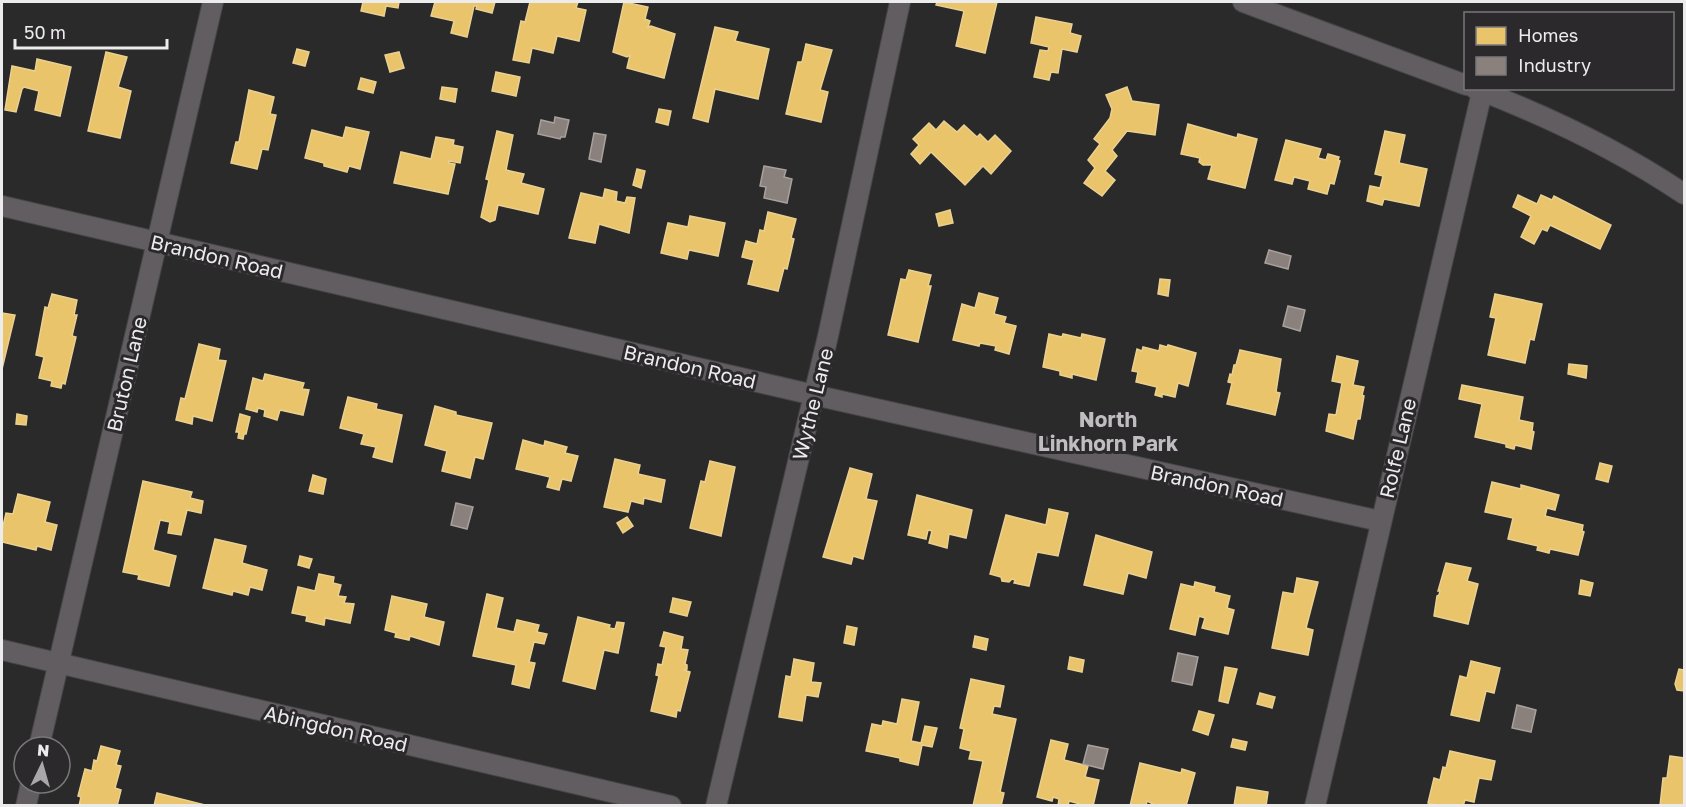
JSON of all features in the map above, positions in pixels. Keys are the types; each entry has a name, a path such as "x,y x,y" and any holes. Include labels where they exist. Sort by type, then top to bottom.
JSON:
{"street":[{"name":"Bruton Lane","path":"42,735 213,2"},
{"name":"Wythe Lane","path":"716,806 814,395 900,2"},
{"path":"1243,2 1464,84"},
{"name":"Rolfe Lane","path":"1315,806 1380,521 1474,90"},
{"path":"1479,90 1523,107 1619,154 1684,194"},
{"name":"Brandon Road","path":"2,206 814,395 1380,521"},
{"name":"Abingdon Road","path":"2,650 671,806"}],"building: Homes":[{"path":"363,2 399,2 398,8 386,6 384,16 361,11"},
{"path":"435,2 495,2 492,13 476,9 477,6 474,6 467,37 451,33 454,21 431,16"},
{"path":"530,2 578,2 576,8 586,10 579,41 557,36 553,53 532,48 529,63 513,60 521,21 525,22"},
{"path":"624,2 648,7 645,19 650,21 648,27 675,34 664,78 627,68 630,55 627,57 613,52"},
{"path":"937,2 997,2 985,53 956,46 964,11 936,5"},
{"path":"1036,17 1072,24 1070,33 1081,36 1077,52 1062,49 1058,73 1051,72 1049,80 1034,77 1040,50 1048,51 1049,47 1031,43"},
{"path":"715,27 738,32 735,41 769,49 758,99 715,89 708,122 693,118"},
{"path":"806,44 832,50 820,90 828,92 821,122 786,114 798,62 802,62"},
{"path":"297,49 309,52 305,66 293,63"},
{"path":"106,52 127,57 118,87 131,91 120,138 88,131"},
{"path":"399,52 404,68 390,72 385,55"},
{"path":"37,59 71,67 60,116 35,110 39,91 24,87 16,112 5,110 12,66 35,71"},
{"path":"496,72 520,77 516,96 492,91"},
{"path":"361,78 376,82 373,93 358,89"},
{"path":"442,87 457,89 455,102 440,99"},
{"path":"1127,87 1132,101 1159,105 1155,135 1127,131 1112,150 1117,156 1105,171 1115,180 1102,196 1084,183 1095,168 1088,160 1100,144 1094,139 1110,118 1112,109 1106,95"},
{"path":"249,90 274,97 270,114 276,115 268,150 262,149 257,169 231,163 236,142 239,142"},
{"path":"659,109 671,111 668,125 656,122"},
{"path":"944,121 957,132 964,125 977,137 980,134 988,142 995,135 1011,151 991,174 983,166 965,185 931,152 920,164 911,154 919,145 913,139 929,123 936,130"},
{"path":"1188,124 1237,138 1238,134 1257,139 1245,188 1208,179 1212,165 1203,165 1199,162 1200,158 1181,154"},
{"path":"346,127 369,132 360,169 349,166 347,172 305,158 312,130 343,138"},
{"path":"497,131 513,135 506,170 524,174 521,183 544,189 538,214 498,205 495,220 490,222 481,217 489,180 486,179"},
{"path":"1385,131 1405,135 1399,163 1427,169 1419,206 1384,199 1382,205 1367,201 1370,186 1380,188 1383,176 1375,174"},
{"path":"436,137 454,140 453,145 463,147 460,163 449,161 455,164 448,194 394,183 401,152 431,159"},
{"path":"1286,140 1321,149 1318,158 1326,160 1328,154 1339,157 1334,184 1330,183 1327,194 1308,189 1310,181 1294,177 1292,184 1275,180"},
{"path":"637,169 645,171 641,188 633,185"},
{"path":"605,189 617,192 616,201 625,203 627,197 635,198 629,233 599,224 595,243 569,238 581,193 603,198"},
{"path":"1518,195 1537,204 1541,195 1552,200 1554,196 1611,225 1600,249 1550,225 1547,231 1542,229 1534,244 1521,237 1531,216 1513,207"},
{"path":"950,210 953,223 939,226 936,214"},
{"path":"768,212 796,219 787,269 784,268 778,291 748,284 754,260 742,257 746,241 757,244 760,230 764,231"},
{"path":"690,216 725,223 718,256 689,250 687,259 661,253 668,223 688,227"},
{"path":"909,270 931,275 928,286 931,286 918,342 888,335 901,279 906,280"},
{"path":"1160,279 1170,280 1168,296 1158,294"},
{"path":"979,293 998,298 994,314 1006,317 1004,323 1016,326 1009,354 995,350 996,346 980,343 979,346 953,340 962,304 975,308"},
{"path":"52,294 77,300 74,315 77,315 72,336 76,337 65,384 62,383 61,388 51,386 52,381 39,378 44,357 36,355 45,307 48,308"},
{"path":"1495,294 1542,304 1534,340 1530,339 1525,363 1488,355 1496,318 1490,317"},
{"path":"2,313 15,315 2,369"},
{"path":"1049,334 1081,338 1082,334 1105,339 1096,380 1072,374 1072,378 1060,375 1060,371 1043,367"},
{"path":"199,344 220,349 218,360 226,361 212,421 193,416 192,424 176,420 181,398 185,399"},
{"path":"1160,345 1196,353 1188,386 1178,383 1175,397 1155,395 1157,387 1136,382 1138,372 1132,371 1137,349 1142,351 1143,347 1159,351"},
{"path":"1240,350 1281,359 1276,392 1280,393 1275,415 1227,404 1232,383 1228,382"},
{"path":"1337,356 1358,361 1353,385 1364,387 1360,419 1357,419 1353,439 1326,431 1329,414 1336,415 1342,383 1332,381"},
{"path":"1569,364 1587,366 1586,378 1568,374"},
{"path":"265,374 304,383 302,389 309,390 303,415 280,410 277,420 264,416 265,410 258,408 257,412 246,409 253,378 263,381"},
{"path":"1462,385 1523,397 1519,420 1533,423 1531,449 1515,445 1514,449 1506,447 1506,444 1475,437 1482,404 1459,399"},
{"path":"348,397 377,404 376,409 402,415 392,462 373,457 376,447 361,444 364,434 340,428"},
{"path":"435,406 456,412 456,415 492,423 483,459 475,457 470,478 442,471 447,451 425,445"},
{"path":"17,414 27,416 26,425 16,424"},
{"path":"240,414 250,417 243,439 238,438 239,432 236,432"},
{"path":"523,440 544,446 545,441 567,447 565,453 578,456 571,481 562,479 559,490 547,487 550,477 516,469"},
{"path":"615,459 640,465 638,474 665,480 661,502 644,498 643,504 631,501 628,512 604,507"},
{"path":"710,461 735,467 721,536 690,528 701,481 705,482"},
{"path":"1600,463 1612,466 1608,482 1596,479"},
{"path":"850,468 872,474 866,499 877,501 863,559 853,556 851,564 823,557"},
{"path":"313,475 326,479 323,494 309,491"},
{"path":"143,481 192,492 190,498 203,501 201,513 187,510 181,535 168,533 170,522 160,520 153,550 176,556 169,586 138,579 139,575 123,572"},
{"path":"1492,482 1521,489 1521,485 1559,495 1555,510 1547,508 1545,516 1583,525 1582,531 1584,532 1578,555 1550,549 1549,553 1537,550 1538,546 1508,539 1513,518 1485,512"},
{"path":"18,494 50,502 45,522 57,525 51,550 37,546 36,550 2,542 6,513 13,514"},
{"path":"917,495 972,510 966,538 949,534 947,548 929,543 932,531 928,530 926,539 908,535"},
{"path":"1049,509 1068,513 1058,556 1037,552 1029,586 1014,583 1015,580 1012,579 1009,582 1002,581 1001,577 990,574 1006,515 1046,525"},
{"path":"627,517 633,526 623,533 617,523"},
{"path":"1096,535 1152,552 1146,578 1128,573 1123,594 1084,585"},
{"path":"215,539 246,546 242,563 267,570 262,590 250,587 248,595 233,591 232,595 203,588"},
{"path":"300,556 312,559 309,568 298,565"},
{"path":"1446,563 1471,568 1467,581 1478,584 1468,624 1434,616"},
{"path":"319,574 334,577 333,583 341,585 338,596 346,597 344,603 354,604 350,623 325,618 324,625 306,621 307,616 292,613 298,587 315,591"},
{"path":"1297,578 1318,582 1306,628 1313,630 1308,655 1272,648 1283,592 1294,594"},
{"path":"1581,580 1593,583 1590,596 1579,594"},
{"path":"1195,582 1215,587 1214,592 1230,596 1227,608 1234,610 1228,634 1202,628 1205,618 1199,616 1195,635 1170,629 1181,584 1194,587"},
{"path":"487,594 503,598 496,628 514,632 517,620 539,625 537,632 547,634 544,644 534,642 529,662 535,663 529,688 512,684 516,665 473,656"},
{"path":"392,596 427,604 424,617 444,622 439,645 410,636 409,640 395,637 396,633 385,630"},
{"path":"673,598 691,602 687,616 670,612"},
{"path":"578,617 610,625 609,628 615,629 617,622 624,623 618,653 604,650 595,689 563,681"},
{"path":"847,626 857,628 854,645 844,643"},
{"path":"664,632 683,637 681,649 688,650 685,664 687,669 684,670 690,672 680,711 677,710 676,717 651,711 659,676 656,675 658,664 662,665 666,647 660,646"},
{"path":"975,636 988,639 986,650 973,647"},
{"path":"1070,657 1084,660 1082,672 1068,669"},
{"path":"794,659 814,663 811,682 821,683 818,697 806,695 802,721 779,717 786,676 791,677"},
{"path":"1471,661 1500,668 1494,693 1486,691 1479,721 1451,715 1460,676 1467,678"},
{"path":"1225,667 1237,669 1228,703 1219,701"},
{"path":"1679,669 1684,670 1684,691 1677,690 1675,684"},
{"path":"971,679 1004,686 1000,707 994,706 992,714 1016,719 1000,792 1004,793 1001,806 973,806 983,761 969,759 971,751 960,748 964,729 960,728"},
{"path":"1260,693 1275,697 1272,708 1257,704"},
{"path":"902,699 919,702 911,741 921,743 925,726 937,728 932,747 922,745 918,765 900,761 900,758 866,751 872,724 882,726 883,721 897,724"},
{"path":"1199,711 1214,715 1208,735 1193,730"},
{"path":"1233,739 1247,742 1245,750 1231,747"},
{"path":"1051,740 1068,744 1064,760 1088,766 1085,777 1099,780 1093,806 1079,806 1080,804 1069,801 1068,806 1058,806 1059,799 1053,797 1052,801 1037,797"},
{"path":"101,746 120,751 116,765 121,766 115,788 121,790 117,806 79,806 81,797 78,796 85,769 92,771 94,760 97,761"},
{"path":"1450,751 1495,761 1491,780 1479,778 1474,802 1465,800 1463,806 1439,806 1428,803 1434,778 1440,780"},
{"path":"1670,756 1684,758 1684,806 1660,806 1663,778 1667,778"},
{"path":"1140,763 1181,773 1182,769 1195,773 1186,806 1157,806 1147,801 1146,806 1130,806"},
{"path":"1237,787 1268,792 1266,806 1234,806"},
{"path":"157,793 209,806 154,806"}],"building: Industry":[{"path":"555,117 569,120 565,137 560,139 538,134 541,120 554,123"},
{"path":"594,133 606,135 601,162 589,159"},
{"path":"764,166 786,170 784,177 792,179 787,203 764,198 766,187 760,186"},
{"path":"1269,250 1291,256 1288,269 1265,263"},
{"path":"1288,306 1305,310 1300,331 1283,326"},
{"path":"456,503 473,507 467,529 451,525"},
{"path":"1178,653 1198,657 1192,685 1172,681"},
{"path":"1517,705 1536,710 1531,732 1512,728"},
{"path":"1088,745 1108,749 1103,769 1083,764"}],"district":[{"name":"North Linkhorn Park","path":"1108,431"}]}
